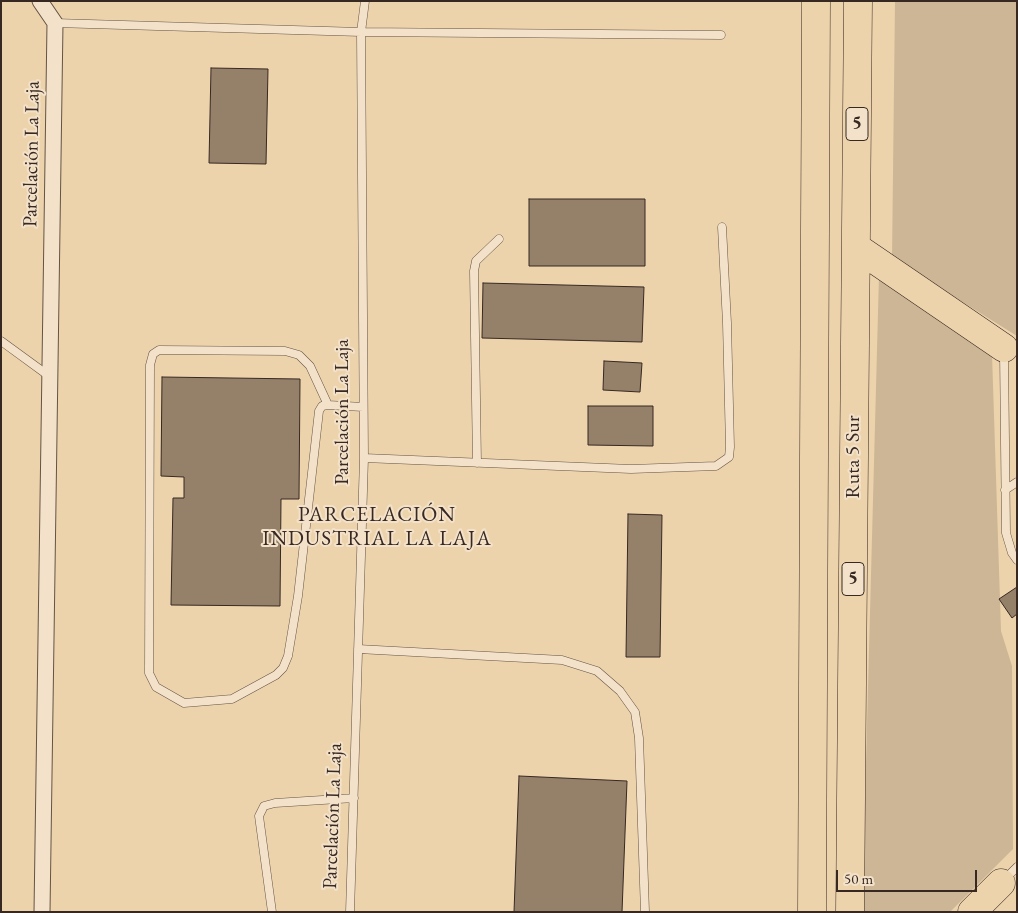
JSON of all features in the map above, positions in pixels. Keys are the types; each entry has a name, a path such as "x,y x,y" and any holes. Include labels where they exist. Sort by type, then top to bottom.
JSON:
{"highway":[{"name":"Ruta 5 Sur","path":"812,912 816,1"},
{"name":"Ruta 5 Sur","path":"850,912 858,1"},
{"path":"856,247 1007,350"},
{"path":"972,912 1011,876"}],"street":[{"path":"40,1 55,23"},
{"name":"Parcelación La Laja","path":"42,912 55,23"}],"lane":[{"name":"Parcelación La Laja","path":"350,912 364,458 361,32 365,1"},
{"path":"55,23 361,32 721,34"},
{"path":"364,458 631,469 716,466 729,457 730,447 727,323 722,227"},
{"path":"477,463 474,271 476,261 499,239"},
{"path":"1,341 49,376"},
{"path":"328,405 310,366 299,355 286,351 159,350 153,354 150,375 149,673 156,687 184,703 232,699 276,676 284,668 288,656 298,596 319,411 322,406 328,405 364,407"},
{"path":"1007,350 1006,533 1012,553 1017,560"},
{"path":"1005,490 1017,482"},
{"path":"358,649 562,660 597,671 620,691 634,712 639,738 645,912"},
{"path":"272,912 258,816 264,806 275,803 354,798"}],"shaded area":[{"path":"895,1 1017,1 1017,336 892,258"},
{"path":"879,275 992,354 1001,631 1012,666 1013,849 950,912 862,912"}],"building":[{"path":"211,68 268,69 266,164 209,163"},
{"path":"529,199 645,199 645,266 529,266"},
{"path":"483,283 644,287 642,342 482,338"},
{"path":"604,361 642,363 640,392 603,390"},
{"path":"162,377 300,379 299,499 281,499 280,606 171,605 173,498 184,498 184,477 161,476"},
{"path":"588,406 653,406 653,446 588,445"},
{"path":"628,514 662,515 660,657 626,657"},
{"path":"1017,587 1017,614 1012,618 999,599"},
{"path":"519,776 627,781 622,912 514,912"}],"district":[{"name":"PARCELACIÓN INDUSTRIAL LA LAJA","path":"377,527"}]}
